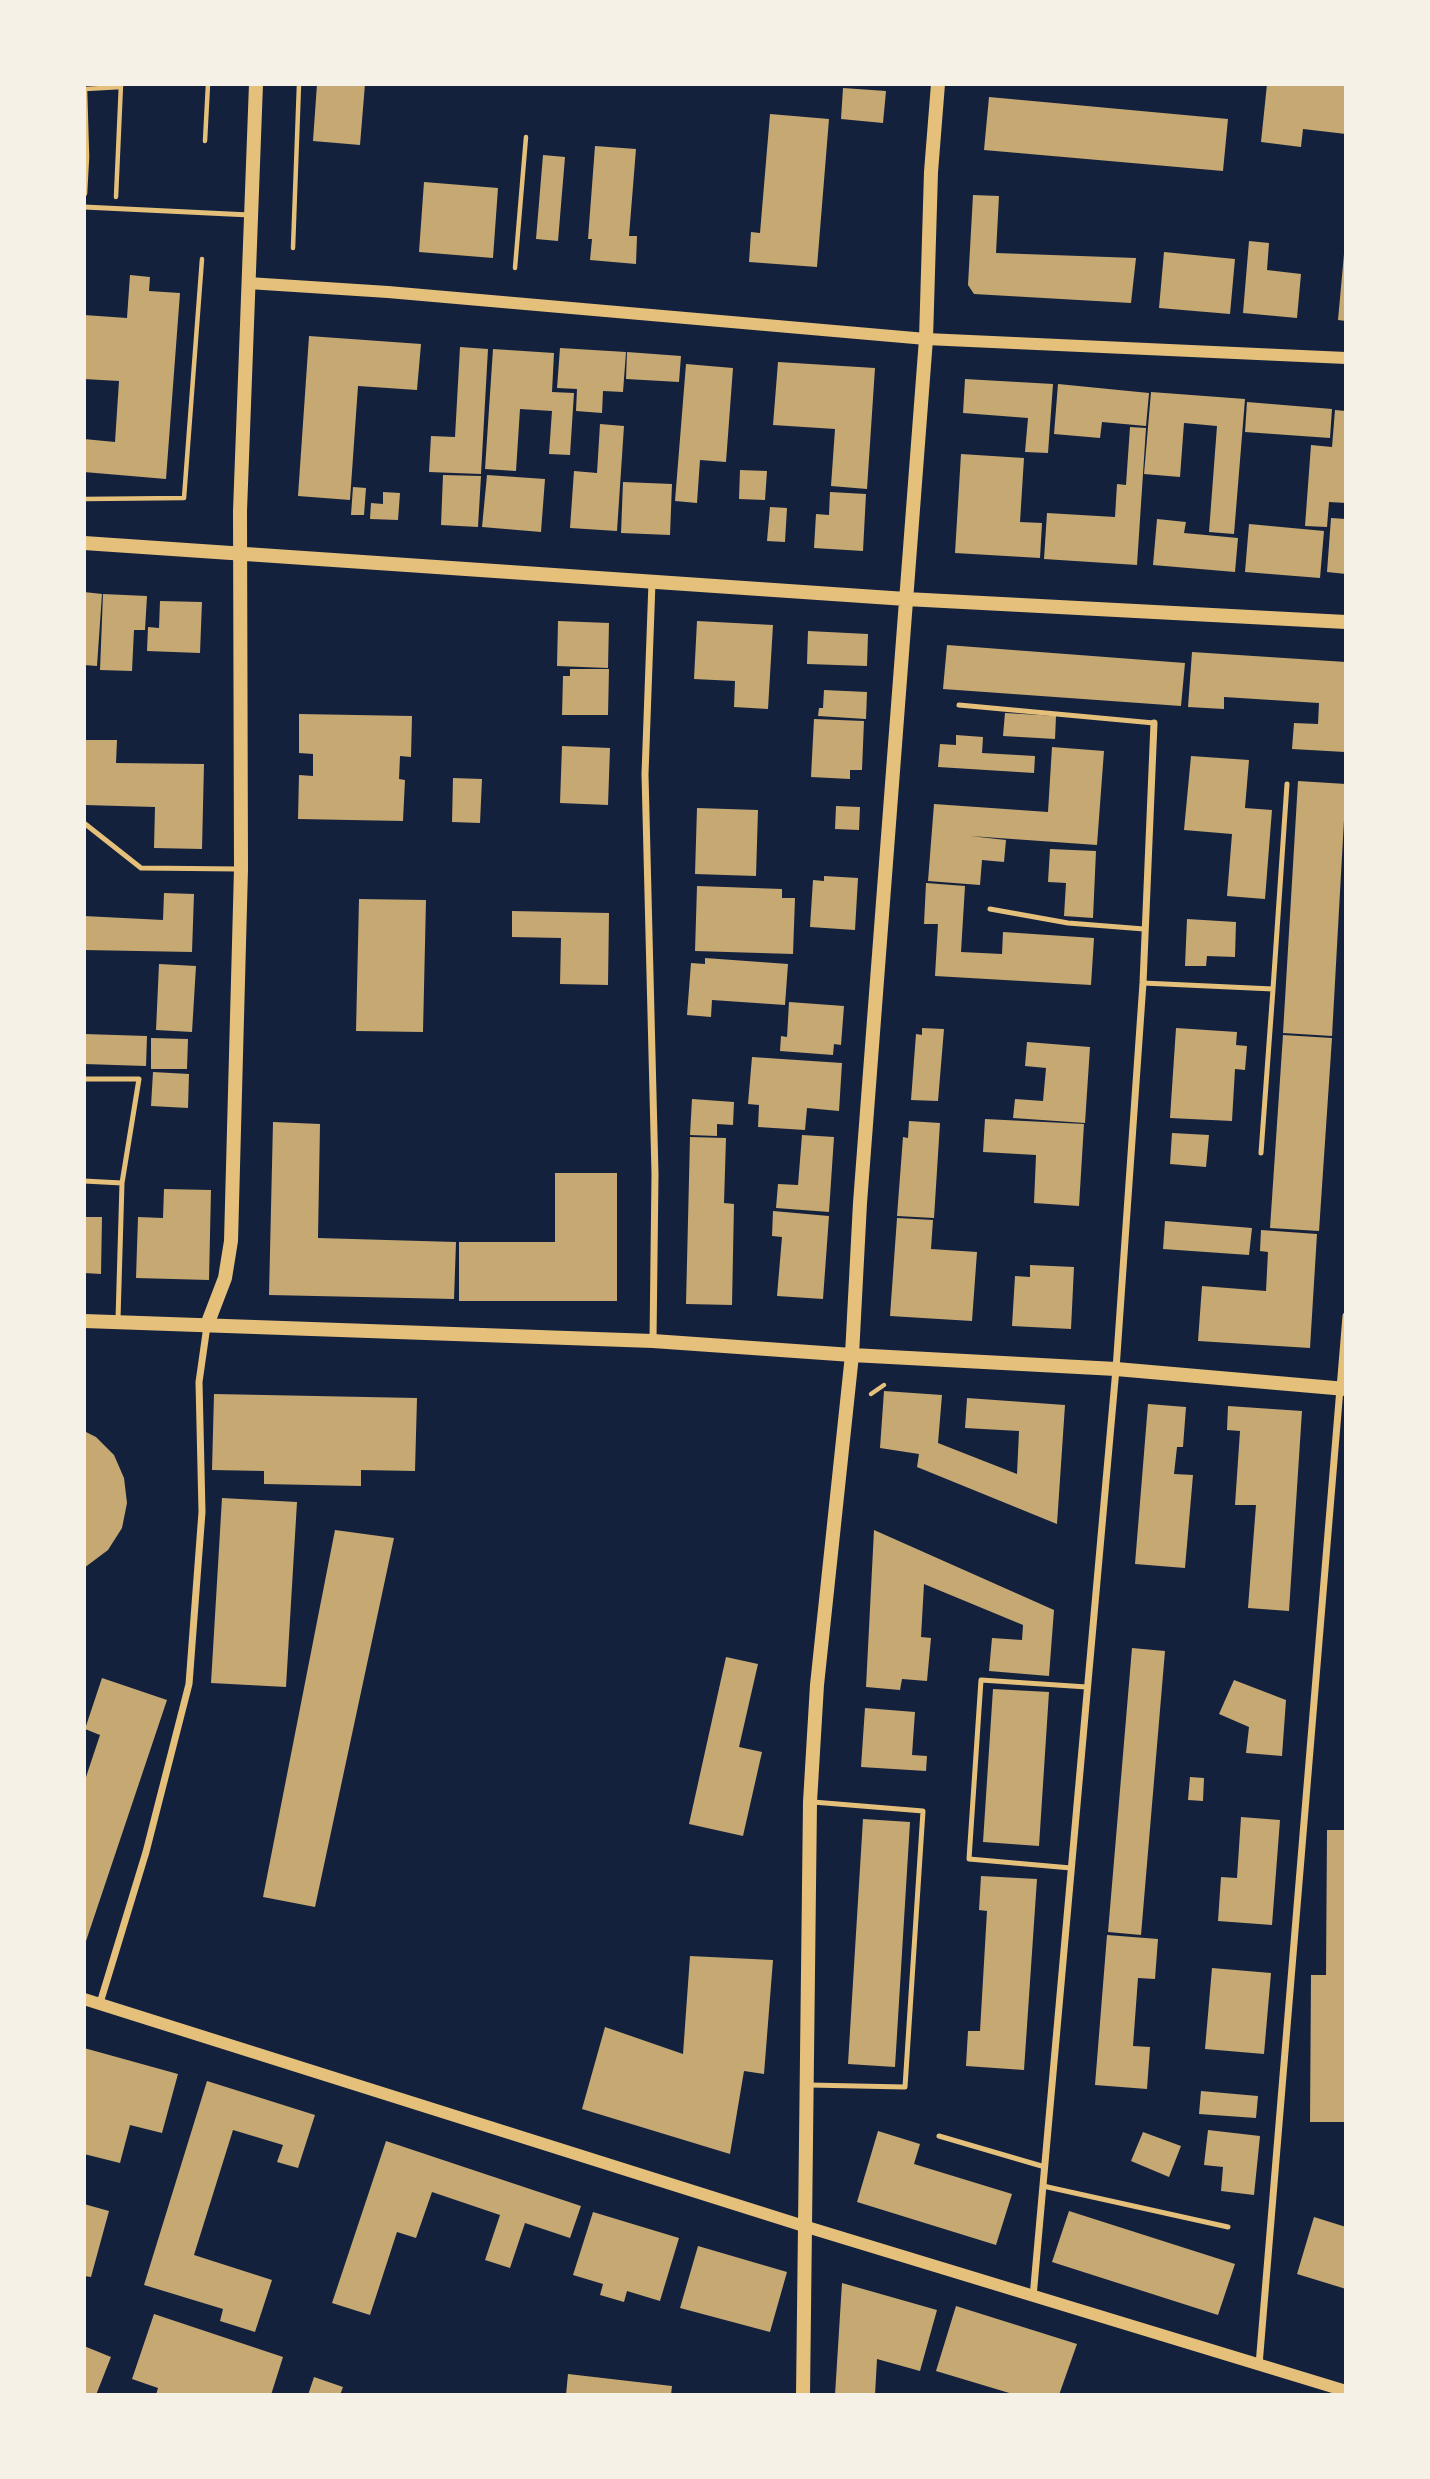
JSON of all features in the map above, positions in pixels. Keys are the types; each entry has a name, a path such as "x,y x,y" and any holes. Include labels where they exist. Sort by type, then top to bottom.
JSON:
{"main road":[{"path":"207,1325 225,1278 231,1241 241,869 240,512 256,84"},
{"path":"803,2395 807,2227 806,1945 810,1802 817,1685 852,1355 860,1203 926,339 931,172 938,84"},
{"path":"84,543 906,599 1346,622"},
{"path":"84,1321 653,1341 1116,1369 1343,1389"}],"street":[{"path":"248,283 402,293 926,339 1346,358"},
{"path":"652,582 645,774 655,1174 653,1341"},
{"path":"1033,2297 1116,1369 1143,983 1153,723"},
{"path":"1259,2365 1343,1389 1346,1317"},
{"path":"100,2003 146,1852 189,1684 202,1512 199,1382 207,1325"},
{"path":"84,1998 807,2227 1259,2365 1325,2390 1346,2391"}],"lane":[{"path":"84,207 250,215"},
{"path":"959,705 1153,723"},
{"path":"1261,1153 1287,784"},
{"path":"84,823 141,868 241,869"},
{"path":"990,909 1068,923 1144,929"},
{"path":"1143,983 1273,989"},
{"path":"84,1079 139,1079 122,1183 118,1322"},
{"path":"84,1181 122,1183"},
{"path":"1071,1868 969,1859 981,1680 1087,1687"},
{"path":"807,2085 905,2087 923,1811 810,1802"},
{"path":"939,2136 1045,2167"},
{"path":"1043,2186 1228,2227"}],"path":[{"path":"205,141 208,84"},
{"path":"293,248 299,84"},
{"path":"84,207 87,88 121,85 116,209"},
{"path":"515,268 526,136"},
{"path":"84,499 184,498 202,259"},
{"path":"871,1394 884,1385"}],"building":[{"path":"317,84 365,84 360,145 313,141"},
{"path":"1267,84 1346,84 1346,134 1303,129 1301,147 1261,142"},
{"path":"843,88 886,91 883,123 841,119"},
{"path":"989,97 1228,119 1223,171 984,150"},
{"path":"770,114 829,119 817,267 749,262 751,232 760,233"},
{"path":"595,146 636,149 629,236 637,236 636,264 590,260 592,239 588,239"},
{"path":"543,155 565,157 558,241 536,239"},
{"path":"424,182 498,188 493,258 419,252"},
{"path":"973,195 999,196 996,253 1136,258 1131,303 974,294 968,285"},
{"path":"1249,241 1269,243 1267,270 1301,274 1297,318 1243,313"},
{"path":"1164,252 1235,259 1230,314 1159,308"},
{"path":"1344,254 1346,255 1346,321 1338,320"},
{"path":"130,275 150,277 149,291 180,293 166,479 84,472 84,439 115,442 119,381 84,379 84,315 127,318"},
{"path":"309,336 421,344 417,390 358,386 350,500 298,496"},
{"path":"460,347 488,349 481,474 429,472 431,436 455,437"},
{"path":"560,348 626,352 623,392 603,391 602,413 576,411 577,389 557,388"},
{"path":"493,349 554,353 552,392 574,393 570,455 549,454 552,411 520,409 516,471 485,469"},
{"path":"627,352 681,356 679,382 626,379"},
{"path":"778,362 875,368 867,489 831,486 835,429 773,425"},
{"path":"686,364 733,368 726,462 700,460 697,503 675,501"},
{"path":"965,379 1053,384 1048,453 1025,452 1028,418 963,413"},
{"path":"1058,384 1149,393 1146,426 1102,422 1100,438 1054,434"},
{"path":"1151,392 1245,399 1234,534 1209,532 1217,426 1184,423 1180,477 1144,474"},
{"path":"1247,402 1332,409 1330,438 1245,432"},
{"path":"1335,410 1346,411 1346,503 1329,502 1327,527 1305,526 1311,445 1332,447"},
{"path":"600,424 624,426 617,531 570,528 574,471 597,473"},
{"path":"1130,427 1146,428 1137,565 1044,559 1047,513 1115,517 1117,484 1126,485"},
{"path":"961,454 1024,458 1020,522 1042,523 1040,558 955,553"},
{"path":"740,470 767,471 765,500 739,499"},
{"path":"443,475 481,476 478,527 441,525"},
{"path":"487,475 545,479 541,532 482,527"},
{"path":"623,482 672,484 670,535 621,533"},
{"path":"353,487 366,488 364,515 351,515"},
{"path":"383,492 400,493 398,520 370,519 371,503 383,504"},
{"path":"830,492 866,494 863,551 814,548 816,514 829,515"},
{"path":"770,507 787,508 785,542 767,541"},
{"path":"1331,518 1346,519 1346,574 1327,572"},
{"path":"1157,519 1186,522 1184,533 1238,538 1235,572 1153,565"},
{"path":"1249,524 1324,531 1320,578 1245,572"},
{"path":"84,592 102,594 97,666 84,665"},
{"path":"103,594 147,596 145,630 134,630 132,671 100,670"},
{"path":"160,601 202,602 200,653 147,651 148,627 159,628"},
{"path":"558,621 609,623 608,668 557,666"},
{"path":"697,621 773,625 768,709 734,707 735,681 694,679"},
{"path":"808,631 868,634 867,666 807,664"},
{"path":"947,645 1185,663 1181,706 943,689"},
{"path":"1192,652 1346,662 1345,752 1292,749 1294,723 1318,724 1319,703 1224,697 1224,709 1188,707"},
{"path":"570,669 609,669 608,715 562,715 563,676 570,676"},
{"path":"824,690 867,692 866,719 818,716 819,708 823,708"},
{"path":"1005,713 1056,716 1055,739 1003,736"},
{"path":"299,714 412,716 411,757 400,756 399,779 405,780 403,821 298,819 299,775 313,776 313,754 299,753"},
{"path":"814,719 864,721 862,770 850,770 850,779 811,777"},
{"path":"956,735 983,737 982,753 1035,756 1034,773 938,767 940,744 956,745"},
{"path":"85,740 117,740 116,763 204,764 202,849 154,848 155,807 84,805"},
{"path":"562,746 610,748 608,805 560,803"},
{"path":"1052,747 1104,751 1097,845 970,836 1006,840 1004,862 982,860 980,885 928,881 934,804 1048,812"},
{"path":"1191,756 1249,760 1245,808 1272,810 1265,899 1227,896 1232,834 1184,830"},
{"path":"453,778 482,779 480,823 452,822"},
{"path":"1298,781 1346,784 1332,1036 1283,1033"},
{"path":"836,806 860,807 859,830 835,829"},
{"path":"697,808 758,810 756,876 695,874"},
{"path":"1050,849 1096,851 1093,918 1064,916 1066,883 1048,882"},
{"path":"824,876 858,878 855,930 810,927 813,880 824,881"},
{"path":"926,883 965,886 961,952 1002,954 1003,932 1094,938 1091,985 935,976 938,924 924,924"},
{"path":"697,886 782,889 782,898 795,898 793,954 695,951"},
{"path":"164,893 194,894 192,952 84,950 84,916 163,920"},
{"path":"359,899 426,900 423,1032 356,1031"},
{"path":"512,911 609,913 608,985 560,984 561,938 512,937"},
{"path":"1187,919 1236,922 1235,957 1207,956 1206,966 1185,966"},
{"path":"705,958 788,964 785,1005 712,1000 711,1017 687,1015 691,963 705,964"},
{"path":"159,964 196,966 192,1032 156,1030"},
{"path":"789,1002 844,1006 841,1045 834,1044 833,1055 780,1051 781,1036 787,1037"},
{"path":"922,1028 944,1029 938,1101 911,1100 916,1034 922,1035"},
{"path":"1176,1028 1237,1032 1236,1045 1247,1046 1245,1070 1235,1069 1232,1121 1170,1118"},
{"path":"84,1034 147,1036 146,1066 84,1064"},
{"path":"1283,1035 1332,1038 1319,1231 1270,1228"},
{"path":"151,1038 188,1039 187,1069 151,1069"},
{"path":"1027,1042 1090,1047 1085,1123 1013,1118 1015,1099 1043,1101 1046,1068 1025,1066"},
{"path":"752,1057 842,1063 839,1111 807,1108 805,1130 758,1127 759,1105 748,1104"},
{"path":"153,1072 189,1074 188,1108 151,1106"},
{"path":"692,1099 734,1102 733,1125 717,1124 717,1136 690,1135"},
{"path":"985,1119 1084,1124 1079,1206 1034,1203 1036,1155 983,1152"},
{"path":"909,1121 940,1123 934,1218 897,1216 903,1137 908,1138"},
{"path":"273,1122 320,1124 318,1238 456,1242 454,1299 269,1295"},
{"path":"1172,1133 1209,1135 1206,1167 1170,1164"},
{"path":"802,1135 834,1137 829,1212 776,1208 778,1184 798,1185"},
{"path":"690,1137 726,1138 724,1203 734,1204 732,1305 686,1304"},
{"path":"555,1173 617,1173 617,1301 459,1301 459,1242 555,1242"},
{"path":"164,1189 211,1190 209,1280 136,1278 138,1217 163,1218"},
{"path":"773,1211 829,1216 823,1299 777,1296 782,1237 772,1236"},
{"path":"84,1217 102,1217 101,1274 84,1273"},
{"path":"897,1218 933,1220 931,1249 977,1252 972,1321 890,1316"},
{"path":"1165,1221 1252,1228 1249,1255 1163,1249"},
{"path":"1261,1230 1317,1234 1310,1348 1198,1341 1202,1286 1266,1291 1268,1252 1260,1251"},
{"path":"1030,1265 1074,1267 1071,1329 1012,1326 1015,1276 1030,1277"},
{"path":"884,1391 942,1395 938,1443 1017,1474 1019,1431 965,1428 967,1398 1065,1405 1057,1524 917,1467 919,1454 880,1448"},
{"path":"214,1394 417,1398 415,1471 361,1470 361,1486 264,1484 264,1471 212,1470"},
{"path":"1148,1404 1186,1407 1183,1447 1177,1447 1174,1474 1193,1475 1185,1568 1135,1564"},
{"path":"1228,1406 1302,1411 1289,1611 1248,1608 1256,1505 1235,1505 1240,1431 1227,1430"},
{"path":"84,1431 96,1437 114,1455 124,1478 127,1503 122,1528 108,1550 84,1568"},
{"path":"222,1498 297,1502 286,1687 211,1683"},
{"path":"335,1530 394,1538 315,1907 263,1897"},
{"path":"874,1530 1054,1610 1049,1676 989,1671 992,1638 1022,1640 1023,1625 924,1584 921,1637 931,1638 927,1681 902,1679 900,1690 866,1687"},
{"path":"1132,1648 1165,1651 1141,1935 1108,1932"},
{"path":"726,1657 758,1664 739,1747 762,1752 743,1836 689,1824"},
{"path":"102,1678 167,1700 84,1947 84,1783 100,1735 85,1729"},
{"path":"1234,1680 1286,1700 1282,1756 1246,1753 1249,1727 1219,1714"},
{"path":"993,1689 1049,1692 1039,1846 983,1842"},
{"path":"865,1708 915,1712 912,1755 927,1756 926,1771 861,1767"},
{"path":"1190,1777 1204,1778 1203,1801 1188,1800"},
{"path":"1241,1817 1280,1820 1272,1925 1218,1921 1221,1877 1237,1878"},
{"path":"863,1819 910,1822 895,2067 848,2064"},
{"path":"1327,1830 1346,1830 1346,2122 1310,2122 1311,1975 1326,1975"},
{"path":"981,1876 1037,1879 1024,2070 966,2066 968,2031 980,2031 987,1911 979,1910"},
{"path":"1107,1935 1158,1939 1155,1979 1138,1978 1133,2046 1150,2047 1147,2089 1095,2085"},
{"path":"690,1956 773,1960 764,2074 744,2071 730,2154 582,2109 605,2027 683,2054"},
{"path":"1212,1968 1271,1973 1264,2054 1205,2049"},
{"path":"84,2048 178,2074 162,2133 130,2125 120,2163 84,2154"},
{"path":"207,2081 315,2115 298,2168 277,2162 283,2145 233,2130 194,2255 272,2280 255,2332 220,2321 223,2309 144,2285"},
{"path":"1201,2091 1258,2096 1256,2118 1199,2114"},
{"path":"1208,2130 1260,2136 1254,2195 1221,2191 1223,2167 1204,2165"},
{"path":"878,2131 920,2144 914,2164 1012,2194 996,2245 857,2202"},
{"path":"1143,2132 1181,2146 1169,2177 1131,2161"},
{"path":"386,2141 581,2206 570,2238 525,2223 510,2268 485,2260 500,2215 432,2192 416,2238 397,2232 370,2315 332,2303"},
{"path":"84,2204 109,2211 91,2277 84,2276"},
{"path":"1069,2211 1235,2264 1218,2315 1052,2262"},
{"path":"593,2212 679,2238 660,2301 627,2291 624,2302 600,2295 603,2284 573,2275"},
{"path":"1314,2217 1346,2227 1346,2289 1297,2274"},
{"path":"698,2246 787,2272 770,2332 680,2308"},
{"path":"842,2283 937,2310 920,2371 877,2359 875,2395 835,2395"},
{"path":"956,2306 1077,2344 1059,2395 1016,2395 936,2371"},
{"path":"154,2314 283,2357 271,2395 156,2395 158,2388 132,2379"},
{"path":"84,2346 111,2357 96,2395 84,2395"},
{"path":"568,2374 672,2386 671,2395 566,2395"},
{"path":"314,2377 343,2387 340,2395 308,2395"}]}
